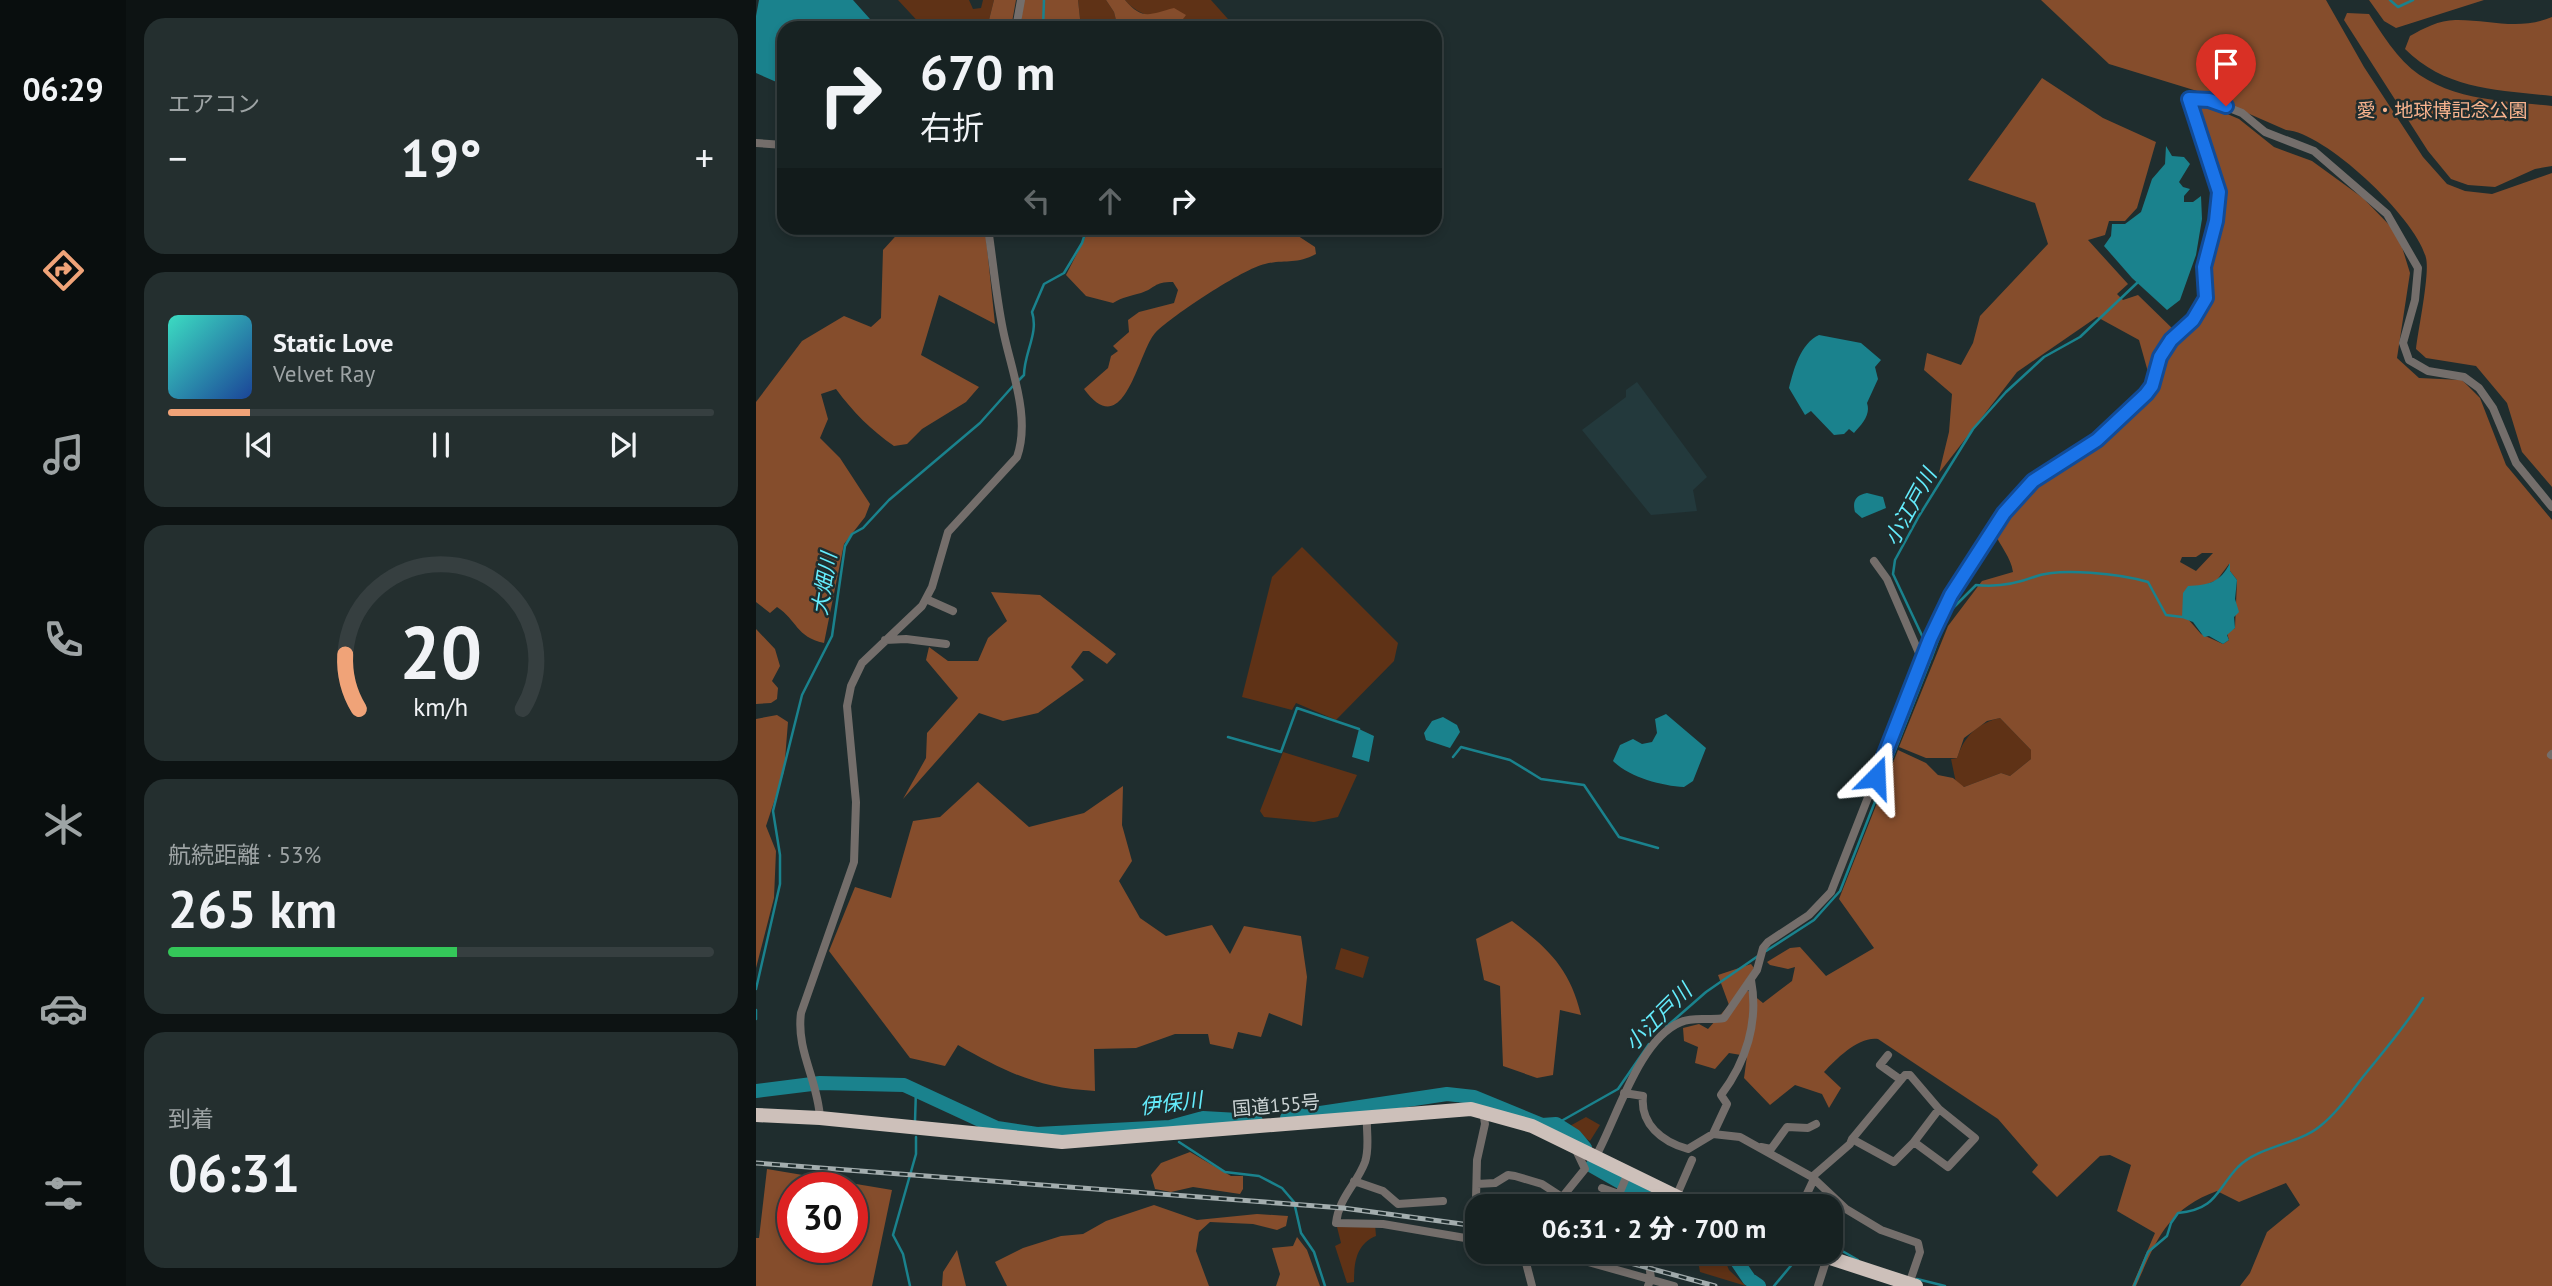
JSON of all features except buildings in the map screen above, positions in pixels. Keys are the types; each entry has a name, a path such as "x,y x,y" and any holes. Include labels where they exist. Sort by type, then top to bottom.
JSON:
{"highway":[{"name":"国道155号","path":"756,1115 820,1118 1062,1142 1445,1110 1483,1111 1532,1126 1597,1156 1624,1184 1664,1194"},
{"path":"1843,1262 1912,1281"}],"street":[{"path":"1017,21 1021,0"},
{"path":"1597,1156 1636,1069 1666,1032 1690,1019 1724,1018 1751,980 1763,948 1809,915 1831,892 1930,639 1951,595 2012,502 2033,481 2097,440 2146,394 2152,386 2166,348 2200,310 2206,298 2204,267 2216,221 2219,192 2189,99 2209,100 2242,113 2265,132 2314,151 2388,214 2417,268 2415,300 2403,343 2409,360 2428,371 2464,377 2479,388 2493,408 2516,463 2536,491 2552,507"},
{"path":"756,143 777,144"},
{"path":"820,1118 816,1087 801,1051 800,1013 854,862 856,802 847,706 851,686 862,663 910,621 926,599 948,531 1017,457 1022,442 1016,387 1002,327 989,235"},
{"path":"1874,561 1887,579 1923,657"},
{"path":"926,599 953,611"},
{"path":"886,640 906,639 946,645"},
{"path":"1624,1093 1643,1096 1641,1111 1646,1121 1681,1147 1688,1149 1713,1134 1727,1104 1721,1095 1740,1068 1751,1033 1751,980"},
{"path":"1888,1055 1880,1065 1901,1080"},
{"path":"1806,1194 1812,1179 1852,1139 1901,1080 1910,1075 1938,1109 1975,1138 1948,1167 1914,1142"},
{"path":"1852,1139 1894,1162 1914,1142 1938,1109"},
{"path":"1476,1194 1477,1160 1485,1124 1483,1111"},
{"path":"1367,1116 1367,1155 1340,1203 1336,1223 1383,1224 1465,1238"},
{"path":"1758,1147 1771,1149 1787,1127 1808,1128 1816,1124"},
{"path":"1713,1134 1740,1137 1812,1179 1846,1209 1881,1230 1918,1243 1920,1252 1912,1281"},
{"path":"1564,1194 1585,1169 1574,1145"},
{"path":"1677,1194 1692,1160"},
{"path":"1477,1184 1495,1183 1508,1175 1515,1175 1542,1184 1557,1194"},
{"path":"1354,1181 1383,1191 1398,1203 1443,1201"},
{"path":"1602,1188 1624,1184"},
{"path":"1619,1194 1624,1184"},
{"path":"1624,1184 1631,1194"},
{"path":"1526,1264 1532,1286"},
{"path":"1598,1264 1639,1275 1649,1282 1674,1286"},
{"path":"1648,1264 1649,1282"},
{"path":"1818,1286 1825,1264"},
{"path":"1636,1286 1639,1275"}],"shaded area":[{"path":"898,0 969,0 973,9 981,8 983,0 994,0 989,21 918,21"},
{"path":"1078,0 1106,0 1116,21 1080,21"},
{"path":"1125,0 1211,0 1230,21 1158,18 1131,6"},
{"path":"1637,382 1707,477 1693,490 1697,511 1651,515 1582,430 1626,397 1626,390"},
{"path":"1302,547 1398,643 1394,661 1336,720 1296,703 1292,710 1242,697 1272,577"},
{"path":"2000,718 2031,750 2031,759 2010,776 2001,773 1964,787 1956,783 1951,759 1957,758 1972,732 1985,723"},
{"path":"1283,752 1357,775 1338,817 1314,822 1264,817 1260,811"},
{"path":"1341,948 1369,957 1363,978 1335,969"},
{"path":"1586,1117 1600,1125 1590,1141 1568,1127"},
{"path":"1336,1223 1375,1224 1376,1236 1360,1249 1354,1282 1347,1283 1335,1246 1341,1243"},
{"path":"1698,1264 1726,1264 1746,1286 1700,1272"}],"green space":[{"path":"994,0 1016,0 1012,21 989,21"},
{"path":"1024,0 1078,0 1080,21 1021,21"},
{"path":"1106,0 1125,0 1137,11 1147,14 1174,8 1186,15 1180,21 1116,21"},
{"name":"愛・地球博記念公園","path":"2041,0 2326,0 2364,67 2423,157 2447,184 2465,191 2492,194 2552,173 2552,487 2522,452 2507,403 2476,366 2426,358 2416,349 2425,289 2426,258 2419,241 2406,222 2367,180 2323,145 2303,134 2286,130 2197,91 2109,64"},
{"path":"2369,0 2484,0 2396,28 2384,21"},
{"path":"2347,13 2369,14 2386,40 2412,69 2449,90 2489,99 2552,106 2552,166 2535,169 2495,187 2468,185 2451,179 2428,151 2344,20"},
{"path":"2552,17 2552,96 2474,86 2455,80 2421,63 2405,49 2410,36 2445,21 2516,24"},
{"path":"2042,78 2103,118 2156,142 2137,208 2125,221 2109,221 2105,235 2088,240 2128,284 2117,294 2123,300 2138,295 2176,332 2170,348 2196,320 2208,299 2210,261 2224,191 2195,106 2218,110 2239,119 2274,147 2312,161 2363,198 2398,234 2410,273 2397,358 2419,378 2462,380 2480,398 2506,465 2552,520 2552,1286 2240,1286 2250,1273 2267,1232 2300,1205 2286,1183 2239,1202 2217,1191 2186,1207 2165,1228 2136,1286 2132,1286 2155,1233 2117,1211 2131,1165 2110,1155 2100,1156 2057,1197 2032,1172 2038,1165 1998,1119 1878,1039 1856,1045 1824,1072 1841,1088 1829,1108 1822,1094 1795,1085 1770,1105 1744,1078 1747,1056 1729,1053 1715,1069 1695,1063 1698,1047 1684,1041 1683,1028 1699,1024 1708,1029 1729,1005 1718,975 1751,964 1754,968 1742,986 1763,1003 1792,981 1795,967 1788,969 1767,962 1790,948 1800,947 1826,976 1874,948 1839,899 1898,750 1926,763 1938,775 1953,778 1964,787 2001,773 2010,776 2031,759 2031,750 2000,718 1987,721 1964,738 1957,758 1926,758 1899,747 1948,626 1982,581 2013,572 2008,556 1994,532 2022,496 2052,470 2089,450 2146,395 2156,390 2161,381 2148,372 2139,340 2097,317 2017,372 1939,473 1949,432 1952,394 1924,370 1927,353 1961,365 1973,343 1980,316 2048,244 2035,203 1968,180","holes":["2202,553 2213,553 2196,571 2180,562 2182,557 2196,557","2229,564 2230,571 2237,580 2235,628 2227,633 2229,640 2223,644 2201,634 2188,619 2203,586 2217,580"]},
{"path":"897,235 986,235 995,324 939,295 921,355 979,387 966,402 922,429 907,444 894,446 886,440 863,420 836,389 821,394 828,419 820,438 840,458 870,504 865,517 844,544 824,643 808,637 777,607 770,613 756,602 756,402 802,341 844,316 871,327 881,318 883,250"},
{"path":"1086,235 1297,235 1315,247 1316,254 1302,260 1255,267 1177,315 1156,332 1129,388 1120,400 1110,406 1098,403 1084,389 1108,368 1111,356 1118,351 1113,346 1129,332 1128,320 1139,312 1174,303 1178,290 1173,282 1162,283 1113,303 1086,296 1066,275"},
{"path":"991,592 1040,595 1116,654 1107,664 1089,651 1083,651 1071,667 1084,680 1038,713 1003,721 979,713 903,799 926,758 927,733 958,698 926,660 929,647 948,661 978,661 988,638 1007,621"},
{"path":"756,629 775,649 780,666 772,681 778,688 777,699 771,703 756,704"},
{"path":"777,715 788,722 784,772 766,826 776,851 774,898 756,968 756,719"},
{"path":"978,782 1029,827 1084,813 1123,786 1122,825 1132,861 1119,881 1140,918 1166,936 1212,925 1230,954 1244,926 1301,936 1307,977 1302,1026 1269,1013 1261,1037 1238,1032 1233,1049 1210,1044 1208,1034 1175,1034 1136,1048 1094,1049 1095,1091 1040,1083 992,1064 958,1045 945,1066 910,1058 829,951 855,887 891,898 913,821 940,817"},
{"path":"1512,921 1556,961 1571,985 1581,1015 1560,1010 1553,1075 1537,1078 1503,1066 1500,986 1484,980 1476,939"},
{"path":"1190,1152 1231,1176 1243,1176 1243,1189 1240,1194 1193,1187 1171,1192 1155,1189 1151,1175 1161,1163"},
{"path":"767,1169 785,1172 777,1172 777,1263 868,1263 868,1186 892,1190 872,1286 756,1286 756,1238 759,1238"},
{"path":"1154,1205 1197,1220 1257,1214 1288,1216 1286,1226 1277,1230 1253,1224 1210,1222 1199,1232 1196,1251 1209,1286 1007,1286 995,1262 1023,1248 1061,1236 1083,1234 1106,1221"},
{"path":"1297,1237 1307,1250 1320,1286 1276,1286 1280,1274 1272,1248 1293,1246"},
{"path":"957,1250 966,1286 942,1286 943,1272"}],"water":[{"path":"759,0 853,0 872,21 777,21 777,82 756,73 756,16"},
{"path":"2166,146 2172,156 2184,157 2190,164 2179,182 2190,189 2184,196 2184,202 2193,202 2201,196 2202,219 2196,255 2180,300 2167,310 2132,278 2104,246 2111,236 2112,224 2125,224 2141,212 2152,179 2165,164"},
{"path":"1819,335 1861,343 1881,360 1875,367 1878,379 1867,403 1867,415 1854,433 1849,429 1844,434 1834,435 1811,411 1805,415 1789,388 1802,351"},
{"path":"1867,493 1883,497 1886,508 1862,518 1855,512 1854,505 1860,495"},
{"path":"2230,563 2230,571 2237,580 2235,599 2239,612 2234,617 2235,628 2227,635 2229,640 2223,644 2209,636 2204,637 2193,622 2182,618 2183,593 2188,586 2207,584 2218,579"},
{"path":"1666,714 1706,748 1693,781 1684,787 1646,780 1613,761 1620,745 1633,739 1642,744 1652,742 1657,733 1655,719"},
{"path":"1443,717 1457,725 1460,732 1450,748 1426,740 1424,733 1432,721"},
{"path":"1359,729 1374,736 1369,762 1352,757"}],"waterway":[{"name":"大畑川","path":"1043,21 1044,0"},
{"path":"2390,0 2398,7 2413,0"},
{"name":"大畑川","path":"1018,381 1024,375 1033,335 1032,312 1044,284 1064,273 1085,235"},
{"name":"小江戸川","path":"1926,644 1893,574 1895,560 1919,516 1973,429 2006,392 2044,357 2080,337 2137,283"},
{"name":"大畑川","path":"756,989 780,884 780,855 773,811 802,695 832,636 845,546 852,534 863,528 889,500 980,423 1013,386"},
{"path":"1931,659 1948,613 1976,585 2006,584 2059,572 2122,576 2148,582 2166,615 2182,617"},
{"name":"小江戸川","path":"1766,951 1814,920 1840,891 1930,661 1929,651"},
{"path":"1228,737 1281,752 1297,708 1359,729"},
{"path":"1453,757 1461,747 1510,760 1541,779 1584,785 1619,837 1658,848"},
{"name":"小江戸川","path":"1666,1027 1706,992 1758,956"},
{"path":"2134,1286 2148,1252 2167,1236 2178,1213 2191,1211 2208,1203 2238,1167 2256,1154 2300,1138 2325,1122 2394,1039 2423,998"},
{"name":"大畑川","path":"756,1010 756,1019"},
{"name":"小江戸川","path":"1556,1124 1618,1089 1649,1044"},
{"name":"伊保川","path":"756,1091 820,1083 904,1085 997,1128 1037,1134 1170,1127 1203,1118 1256,1121"},
{"path":"915,1121 916,1090"},
{"name":"伊保川","path":"1287,1118 1447,1094 1474,1097 1542,1125 1556,1124 1575,1136 1585,1148"},
{"path":"910,1286 903,1254 893,1235 916,1154 916,1137"},
{"path":"1179,1142 1225,1172 1259,1176 1282,1188 1294,1202 1301,1233 1314,1252 1325,1286"},
{"name":"伊保川","path":"1592,1166 1641,1194"},
{"path":"1843,1251 1858,1260"},
{"name":"伊保川","path":"1739,1264 1749,1279 1759,1286"},
{"path":"1774,1286 1792,1264"},
{"path":"1917,1279 1945,1286"}],"railway":[{"path":"756,1163 1343,1208 1465,1224"},
{"path":"1634,1264 1715,1286"}],"route":[{"path":"1876,777 1930,639 1951,595 2004,513 2033,481 2097,440 2146,394 2152,386 2160,357 2171,340 2200,310 2206,298 2204,267 2216,221 2219,192 2189,99 2209,100 2226,106"}]}
